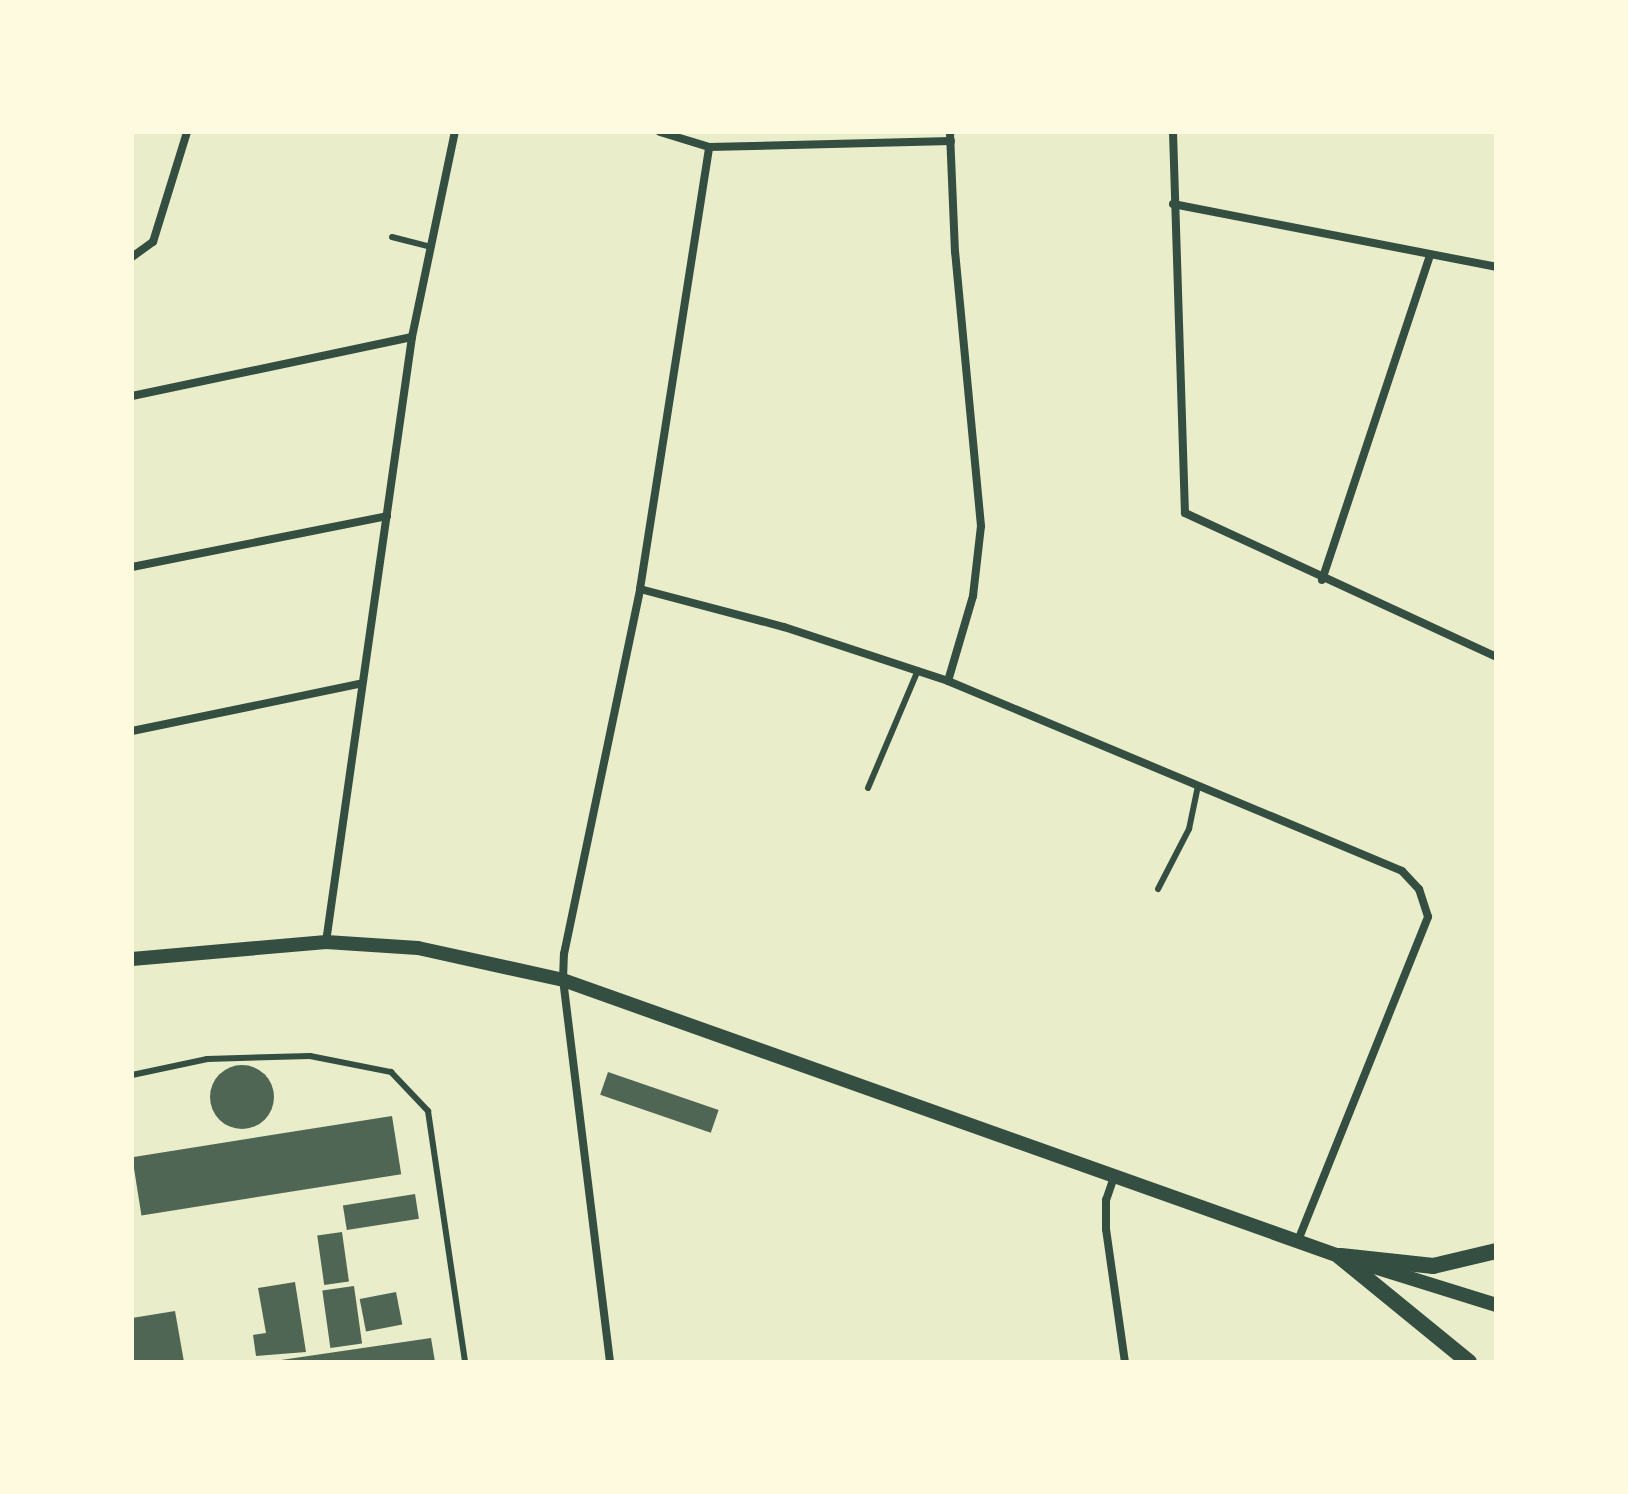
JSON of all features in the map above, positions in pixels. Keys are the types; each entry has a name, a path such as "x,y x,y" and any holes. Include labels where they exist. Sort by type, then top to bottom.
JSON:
{"main road":[{"path":"1339,1256 1433,1266 1496,1251"},
{"path":"1339,1256 1469,1362"}],"street":[{"path":"132,257 153,242 187,132"},
{"path":"326,942 359,684 412,337 455,132"},
{"path":"660,132 709,147 950,136 955,252 981,526 973,596 948,681"},
{"path":"1173,132 1184,508 1188,517 1496,657"},
{"path":"610,1362 563,980 640,589 709,147"},
{"path":"1173,204 1496,267"},
{"path":"1322,580 1430,256"},
{"path":"132,396 412,337"},
{"path":"132,567 387,516"},
{"path":"640,589 784,627 948,681 1402,871 1419,889 1428,917 1298,1240"},
{"path":"132,731 359,684"},
{"path":"132,959 326,942 418,948 563,980 1339,1256 1496,1305"},
{"path":"1114,1177 1106,1200 1106,1229 1125,1362"}],"lane":[{"path":"392,237 431,247"},
{"path":"868,788 918,670"},
{"path":"1158,889 1189,829 1198,786"},
{"path":"132,1075 207,1059 310,1056 391,1072 428,1111 465,1362"}],"building":[{"path":"242,1065 260,1071 268,1079 274,1097 268,1115 260,1123 242,1129 224,1123 216,1115 210,1097 216,1079 224,1071"},
{"path":"608,1072 719,1110 711,1133 600,1095"},
{"path":"392,1116 401,1174 141,1215 132,1157"},
{"path":"415,1194 419,1219 347,1230 343,1205"},
{"path":"342,1232 349,1282 324,1285 317,1235"},
{"path":"295,1282 306,1352 256,1356 253,1335 266,1333 258,1288"},
{"path":"354,1286 362,1343 330,1348 322,1290"},
{"path":"396,1292 402,1324 366,1331 360,1299"},
{"path":"175,1311 184,1362 132,1362 132,1318"},
{"path":"431,1338 435,1362 281,1362 281,1360"}]}
